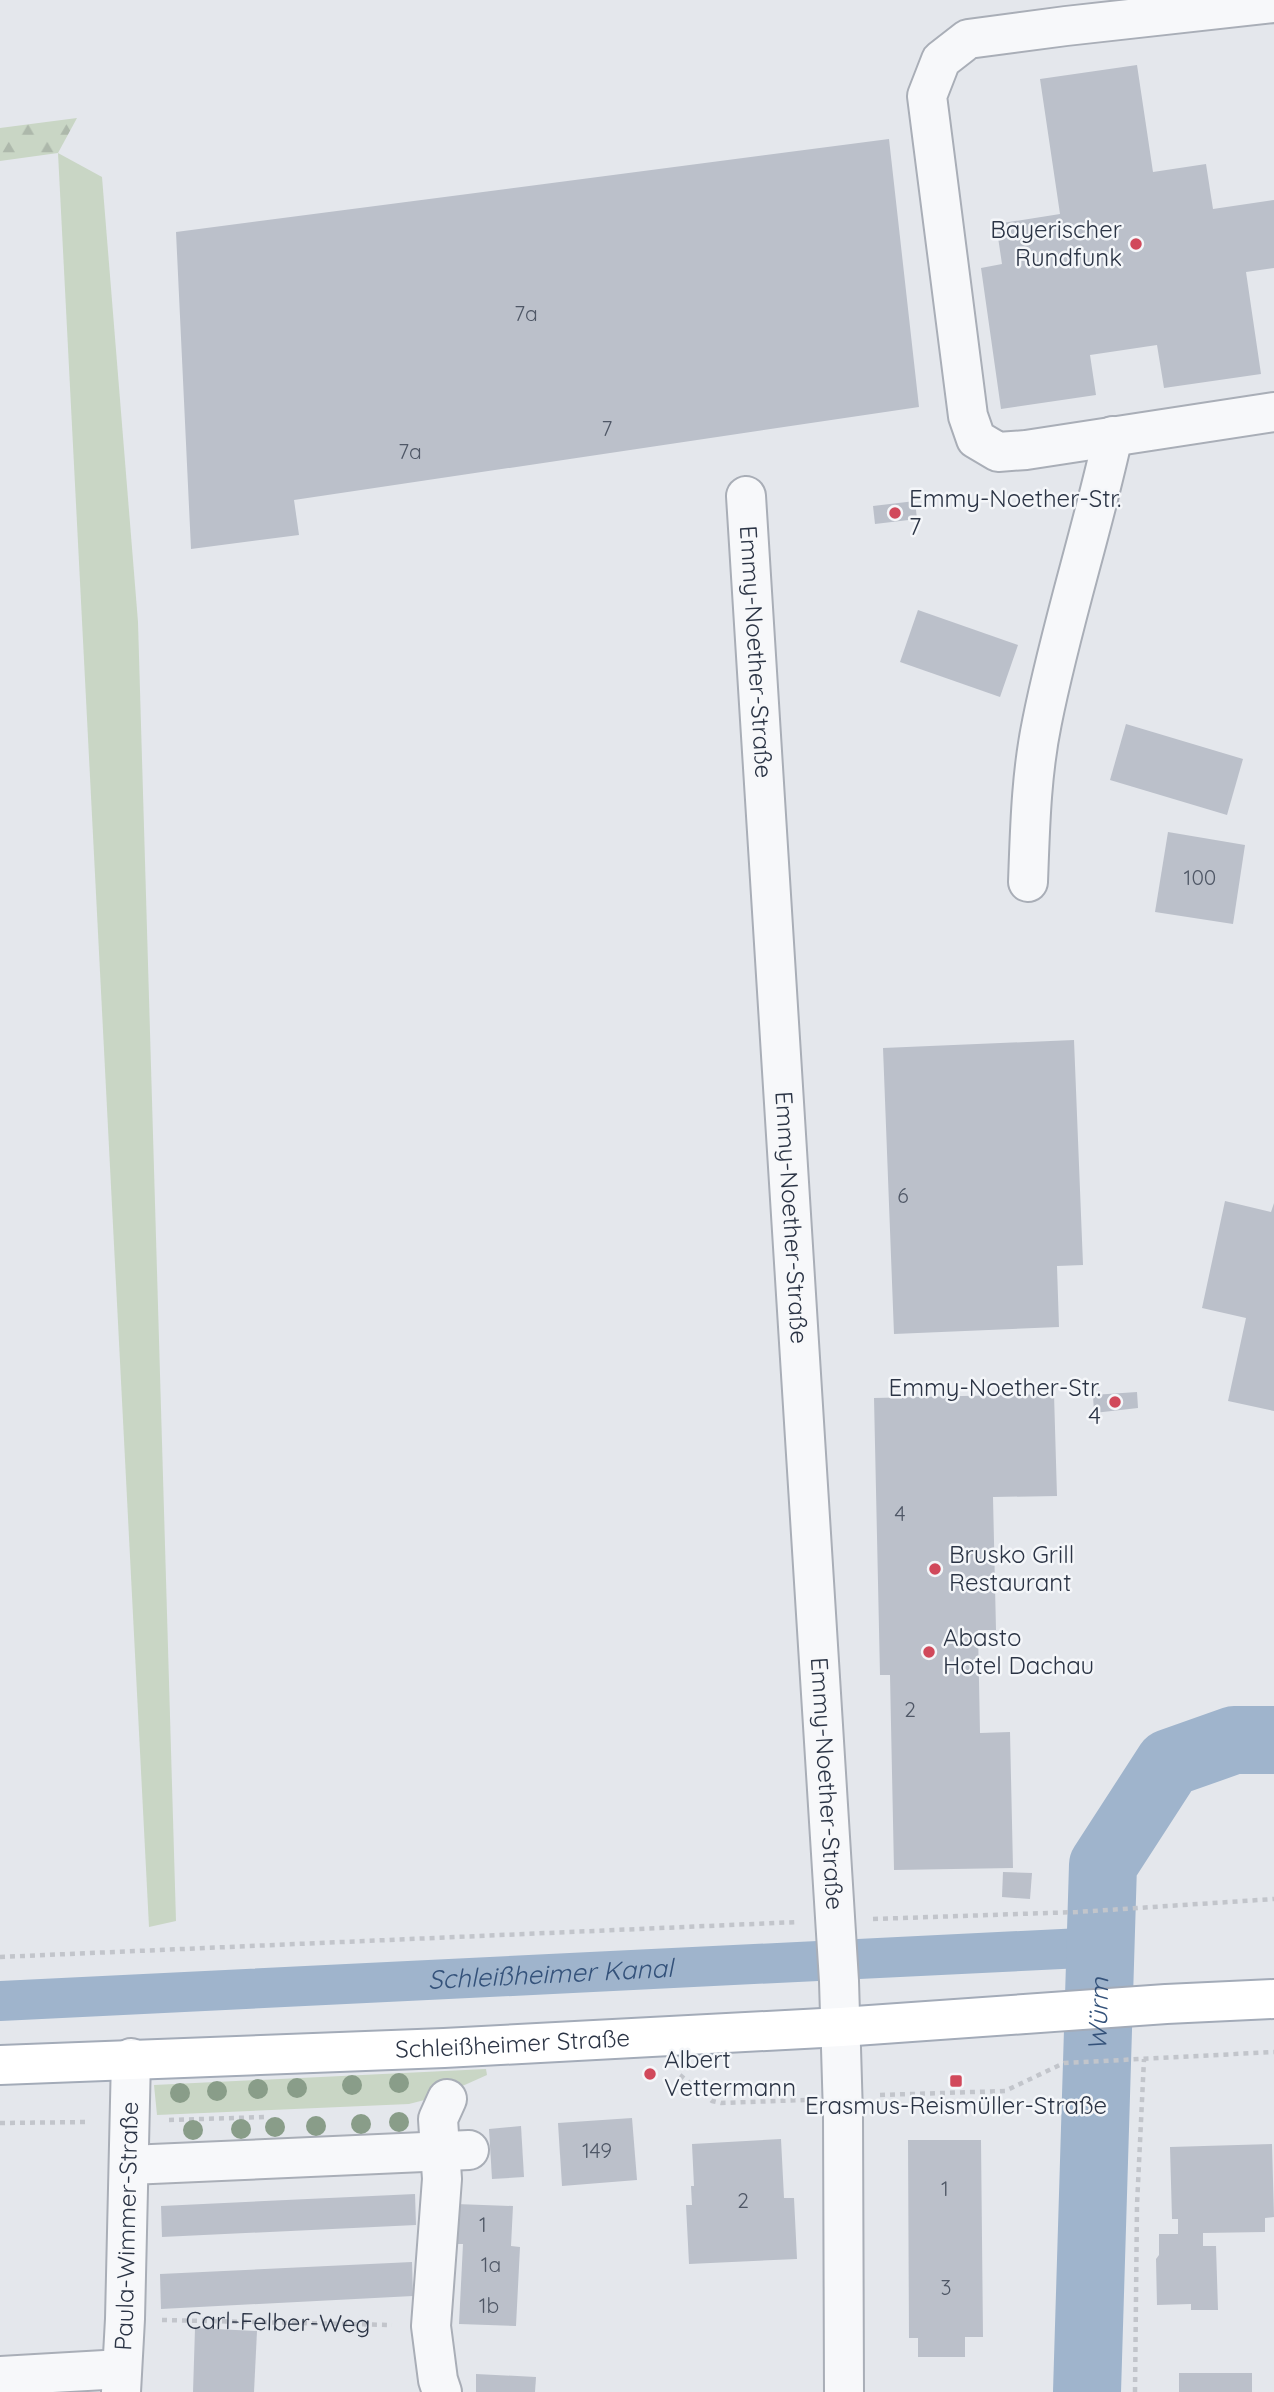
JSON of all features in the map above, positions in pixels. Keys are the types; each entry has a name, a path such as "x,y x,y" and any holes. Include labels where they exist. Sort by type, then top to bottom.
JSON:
{"main road":[{"name":"Schleißheimer Straße","path":"0,2065 444,2048 841,2027 1274,1998"}],"street":[{"path":"1274,3 1066,26 968,40 941,60 927,96 968,416 976,439 998,452 1274,412"},
{"path":"1028,882 1032,785 1041,724 1113,436"},
{"name":"Emmy-Noether-Straße","path":"746,496 841,2027"},
{"path":"841,2027 844,2392"},
{"name":"Paula-Wimmer-Straße","path":"122,2381 131,2058"},
{"path":"447,2099 438,2119 455,2150"},
{"path":"129,2165 455,2150"},
{"path":"442,2392 431,2326 442,2179 455,2150"},
{"path":"0,2376 122,2381"}],"path":[{"path":"0,1956 836,1930 1274,1899"},
{"path":"670,2071 712,2101 721,2104 1005,2091 1064,2063 1274,2052"},
{"path":"1135,2392 1137,2205 1143,2059"},
{"path":"0,2123 267,2117"},
{"name":"Carl-Felber-Weg","path":"125,2319 431,2326"}],"green space":[{"path":"77,118 58,153 0,161 0,128"},
{"path":"58,153 102,177 138,622 176,1921 149,1927"},
{"path":"486,2069 487,2075 440,2096 409,2104 157,2115 154,2085"}],"building":[{"name":"Bayerischer Rundfunk","path":"1137,65 1153,172 1206,164 1213,209 1274,200 1274,268 1246,272 1261,374 1164,388 1157,345 1090,355 1096,395 1001,409 981,268 1002,264 996,224 1060,214 1040,79"},
{"path":"889,139 919,407 294,500 299,535 191,549 176,232"},
{"name":"Emmy-Noether-Str. 7","path":"915,501 917,519 875,524 873,506"},
{"path":"918,610 1018,645 1000,697 900,662"},
{"path":"1126,724 1243,759 1227,815 1110,780"},
{"path":"1168,832 1245,845 1233,924 1155,912"},
{"path":"1074,1040 1083,1265 1057,1266 1059,1327 894,1334 883,1048"},
{"path":"1225,1201 1271,1212 1274,1203 1274,1411 1228,1401 1246,1318 1202,1308"},
{"name":"Emmy-Noether-Str. 4","path":"1137,1392 1138,1408 1094,1413 1093,1395"},
{"name":"Abasto Hotel Dachau","path":"1054,1394 1057,1496 993,1497 996,1630 978,1630 980,1733 1010,1732 1013,1868 894,1870 890,1675 880,1675 874,1398"},
{"path":"1003,1872 1032,1873 1030,1899 1002,1897"},
{"path":"632,2118 637,2180 562,2186 558,2123"},
{"path":"521,2126 524,2177 492,2179 489,2129"},
{"path":"781,2139 784,2198 794,2198 797,2259 689,2264 686,2205 692,2205 691,2186 694,2186 692,2144"},
{"path":"908,2140 981,2140 983,2337 965,2337 965,2357 918,2357 918,2338 909,2338"},
{"path":"1272,2144 1274,2217 1265,2218 1265,2232 1203,2233 1203,2246 1216,2246 1218,2310 1191,2310 1191,2304 1157,2305 1156,2259 1159,2255 1159,2234 1178,2234 1178,2219 1172,2219 1170,2147"},
{"path":"415,2194 416,2225 162,2237 161,2206"},
{"path":"456,2204 513,2206 511,2246 520,2247 516,2326 459,2324 463,2244 454,2244"},
{"path":"412,2262 413,2296 161,2309 160,2274"},
{"path":"195,2328 257,2331 254,2392 193,2392"},
{"path":"1179,2373 1252,2373 1252,2392 1179,2392"},
{"path":"476,2374 536,2377 535,2392 476,2392"}],"waterway":[{"name":"Würm","path":"1087,2392 1103,1865 1169,1763 1234,1740 1274,1740"},
{"name":"Schleißheimer Kanal","path":"0,2001 1102,1947"}],"place":[{"name":"Bayerischer Rundfunk","path":"1136,244"},
{"name":"Emmy-Noether-Str. 7","path":"895,513"},
{"name":"Emmy-Noether-Str. 4","path":"1115,1402"},
{"name":"Brusko Grill Restaurant","path":"935,1569"},
{"name":"Abasto Hotel Dachau","path":"929,1652"},
{"name":"Albert Vettermann","path":"650,2074"},
{"name":"Erasmus-Reismüller-Straße","path":"956,2081"}]}
